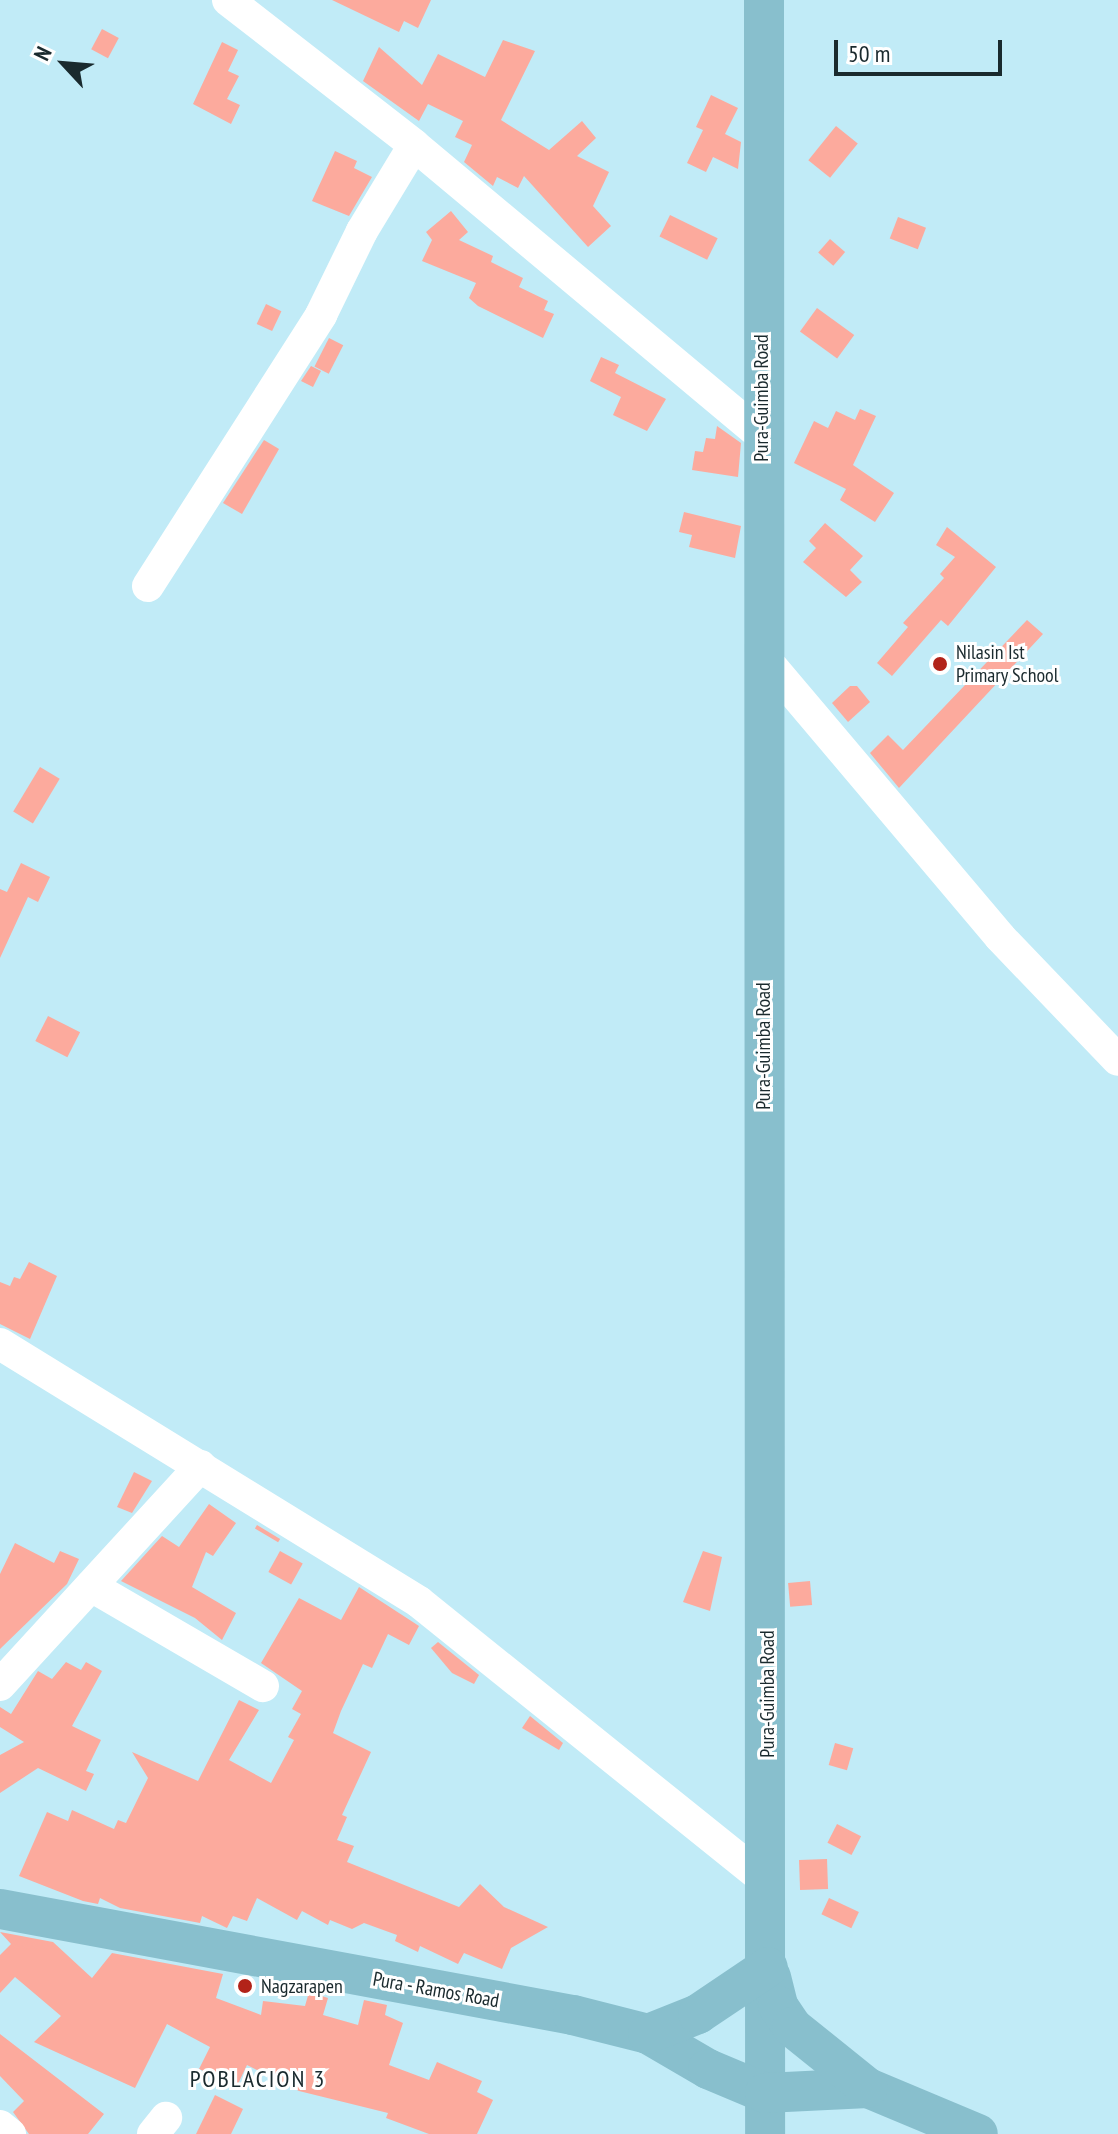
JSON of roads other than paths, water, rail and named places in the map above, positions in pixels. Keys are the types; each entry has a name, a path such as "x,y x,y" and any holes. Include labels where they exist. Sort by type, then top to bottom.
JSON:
{"main road":[{"name":"Pura-Guimba Road","path":"764,0 761,654 768,1883 765,2134"},
{"name":"Pura - Ramos Road","path":"0,1909 573,2015 648,2034 708,2069 765,2093"},
{"path":"648,2034 698,2014 768,1967 778,2006 792,2027 868,2088 978,2134"},
{"path":"765,2093 868,2088"}],"street":[{"path":"228,0 414,145 761,435"},
{"path":"148,586 321,315 362,231 414,145"},
{"path":"761,654 1000,937 1118,1060"},
{"path":"0,1344 419,1602 768,1883"},
{"path":"0,1685 201,1466"},
{"path":"91,1586 263,1686"},
{"path":"0,2126 10,2134"}],"place":[{"name":"Nilasin Ist Primary School","path":"940,664"},
{"name":"Nagzarapen","path":"245,1986"}],"district":[{"name":"POBLACION 3","path":"258,2079"}]}
